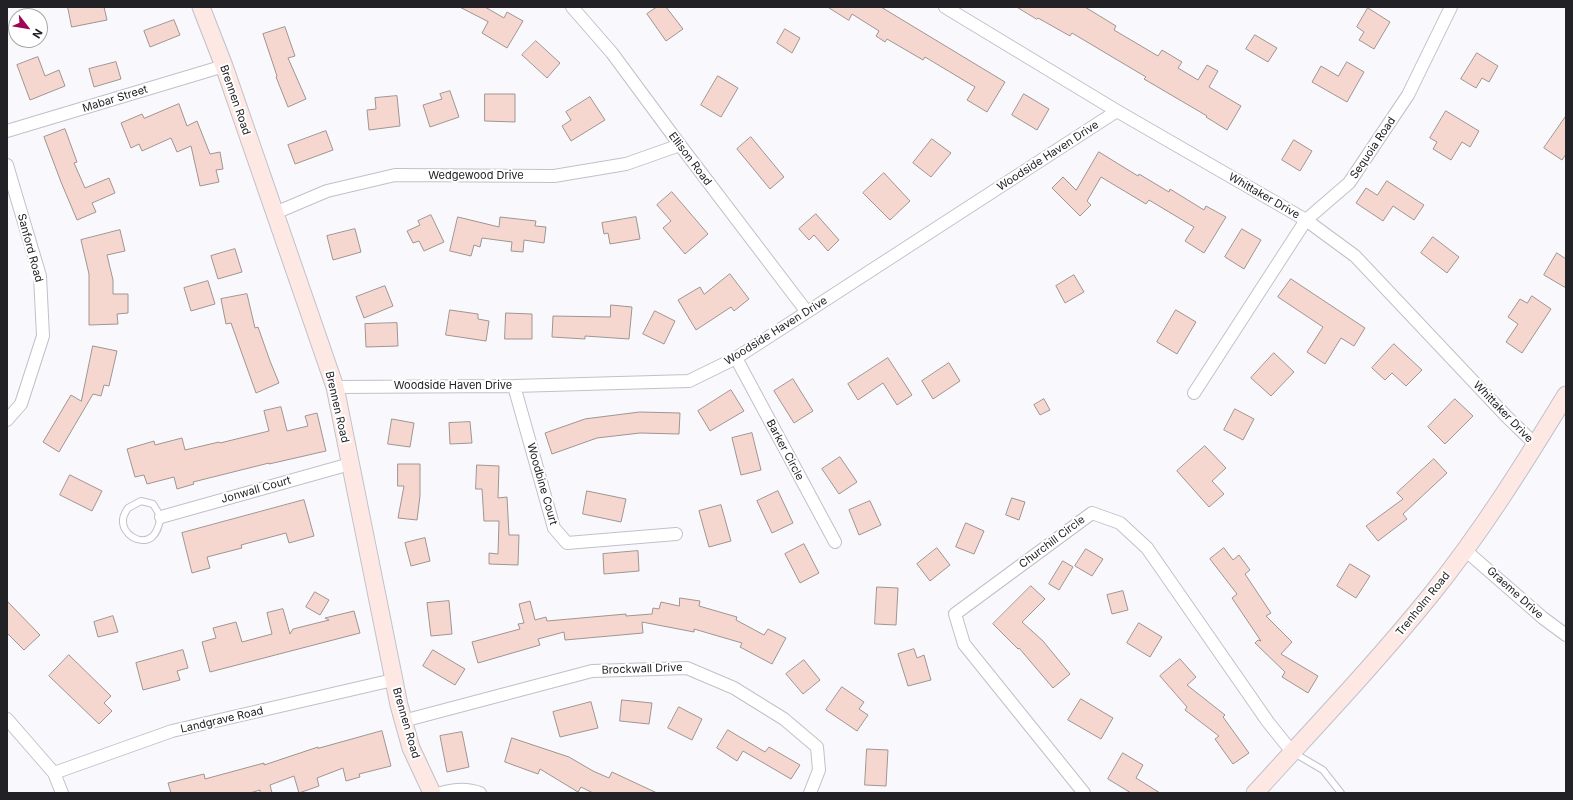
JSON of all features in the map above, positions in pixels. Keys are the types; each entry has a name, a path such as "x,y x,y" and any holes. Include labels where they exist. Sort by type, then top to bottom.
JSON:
{"street":[{"name":"Brennen Road","path":"202,7 224,66 335,387 393,680 403,722 411,748 432,793"},
{"name":"Ellison Road","path":"572,7 612,53 680,146 807,312"},
{"name":"Whittaker Drive","path":"945,7 1117,111 1306,220 1356,256 1507,418 1536,445"},
{"name":"Sequoia Road","path":"1194,393 1306,220 1349,183 1408,95 1451,7"},
{"name":"Mabar Street","path":"7,131 224,66"},
{"name":"Woodside Haven Drive","path":"335,387 514,386 689,381 736,358 1117,111"},
{"name":"Wedgewood Drive","path":"275,213 327,191 395,175 554,176 626,164 680,146"},
{"name":"Sanford Road","path":"7,165 40,276 43,336 21,404 7,420"},
{"name":"Barker Circle","path":"736,358 835,542"},
{"name":"Woodbine Court","path":"514,386 554,528 567,542 676,534"},
{"name":"Trenholm Road","path":"1255,793 1387,648 1431,595 1501,500 1566,395"},
{"name":"Jonwall Court","path":"161,517 350,464"},
{"name":"Churchill Circle","path":"1084,793 964,644 955,614 1092,512 1120,523 1147,548 1268,722 1292,752"},
{"name":"Graeme Drive","path":"1465,550 1543,618 1566,635"},
{"name":"Brockwall Drive","path":"403,722 592,671 687,668 734,688 784,719 817,748 819,770 810,793"},
{"name":"Landgrave Road","path":"54,773 172,731 393,680"},
{"path":"7,719 54,773 62,793"},
{"path":"441,793 452,789 462,789 480,793"}],"lane":[{"path":"141,501 153,504 161,517 158,528 152,537 144,540 132,538 125,530 123,519 128,508 141,501"},
{"path":"1292,752 1323,770 1341,793"}],"building":[{"path":"68,7 104,7 107,20 72,27"},
{"path":"460,7 485,7 504,18 507,12 523,21 507,48 482,33 488,22"},
{"path":"657,7 666,7 683,29 666,41 647,14"},
{"path":"828,7 881,7 1005,82 987,112 967,100 975,87 925,57 923,60 887,39 885,42 876,36 879,31 852,14 849,20"},
{"path":"1017,7 1085,7 1116,26 1114,30 1158,56 1162,50 1182,62 1178,68 1198,80 1207,65 1218,71 1209,87 1241,106 1227,130 1206,117 1207,116 1144,79 1146,77 1072,33 1070,36"},
{"path":"1368,8 1390,22 1374,49 1359,40 1364,32 1357,27"},
{"path":"174,20 180,35 150,47 144,31"},
{"path":"285,27 295,56 288,58 306,99 288,107 276,77 277,76 263,34"},
{"path":"785,29 800,38 792,53 777,43"},
{"path":"1255,35 1277,48 1268,62 1246,49"},
{"path":"536,41 560,63 547,78 522,55"},
{"path":"1477,53 1498,66 1489,82 1482,78 1476,88 1461,79"},
{"path":"38,57 45,76 59,70 65,86 30,100 17,65"},
{"path":"116,62 121,79 94,87 89,69"},
{"path":"1347,62 1364,72 1347,102 1312,82 1321,66 1338,76"},
{"path":"718,76 738,88 721,117 701,105"},
{"path":"450,91 459,117 430,127 423,105 442,99 440,94"},
{"path":"485,94 515,94 515,122 485,121"},
{"path":"1024,94 1049,109 1037,130 1012,115"},
{"path":"397,96 400,126 369,130 367,110 376,109 375,98"},
{"path":"590,97 605,120 571,141 562,126 571,120 566,112"},
{"path":"179,104 187,126 197,121 210,154 220,152 223,169 216,170 219,182 200,186 191,146 177,152 171,138 142,151 139,144 131,148 121,123 142,114 144,118"},
{"path":"1446,111 1479,131 1470,147 1462,142 1451,160 1433,149 1437,142 1430,138"},
{"path":"1566,116 1566,154 1562,160 1544,148"},
{"path":"65,129 77,162 74,163 85,188 109,178 115,193 92,203 96,212 77,220 44,137"},
{"path":"326,131 333,150 295,164 288,145"},
{"path":"751,137 784,177 770,189 737,149"},
{"path":"932,139 951,153 931,177 913,163"},
{"path":"1294,140 1312,151 1300,171 1282,160"},
{"path":"1099,152 1138,176 1139,174 1169,192 1170,189 1204,210 1206,206 1226,217 1204,253 1185,241 1194,227 1149,200 1146,204 1101,177 1087,201 1091,205 1080,216 1052,188 1063,177 1076,190"},
{"path":"884,173 910,201 890,220 863,193"},
{"path":"1387,181 1424,205 1414,220 1393,206 1383,221 1356,203 1366,188 1377,195"},
{"path":"672,192 708,234 685,254 663,228 671,221 657,205"},
{"path":"816,214 839,240 828,251 814,235 809,240 799,229"},
{"path":"431,215 444,242 424,251 419,241 413,243 407,231 420,225 418,221"},
{"path":"458,217 499,227 500,217 536,221 535,226 546,227 544,243 524,240 523,252 511,251 512,242 482,238 480,247 474,245 471,256 450,251"},
{"path":"636,217 640,239 610,244 608,233 604,234 602,223"},
{"path":"355,229 361,252 333,260 327,236"},
{"path":"1242,229 1261,240 1244,269 1225,257"},
{"path":"120,230 125,251 107,255 113,280 113,294 128,294 128,313 117,314 118,324 89,325 89,274 81,240"},
{"path":"1433,237 1459,257 1447,273 1421,253"},
{"path":"235,249 242,272 218,279 211,256"},
{"path":"1557,253 1566,259 1566,288 1544,275"},
{"path":"730,274 749,299 734,311 731,307 696,330 678,300 700,287 704,294"},
{"path":"1074,275 1084,292 1065,303 1056,286"},
{"path":"1291,279 1365,328 1354,346 1341,338 1325,364 1307,352 1323,327 1278,297"},
{"path":"208,281 215,304 191,311 184,288"},
{"path":"385,286 393,306 364,318 356,297"},
{"path":"247,294 255,328 258,327 279,383 256,393 231,323 226,324 221,299"},
{"path":"1532,296 1551,309 1522,353 1506,342 1518,324 1508,317 1520,299 1527,303"},
{"path":"611,305 632,307 629,339 585,336 585,339 552,337 553,316 610,317"},
{"path":"450,310 478,314 478,319 489,321 486,341 446,335"},
{"path":"1176,310 1196,322 1177,354 1157,342"},
{"path":"655,311 675,321 664,344 643,334"},
{"path":"506,313 532,314 532,339 505,339"},
{"path":"397,323 398,346 366,347 365,324"},
{"path":"1394,344 1422,370 1406,386 1392,373 1385,380 1372,368"},
{"path":"93,346 117,351 109,386 104,385 101,396 93,394 59,452 43,442 71,395 81,401"},
{"path":"1274,353 1294,372 1271,396 1251,378"},
{"path":"888,358 912,395 897,405 883,383 858,400 848,384"},
{"path":"949,363 960,381 933,399 922,381"},
{"path":"793,379 813,411 794,423 774,391"},
{"path":"731,390 744,411 710,431 698,411"},
{"path":"1044,399 1050,410 1040,415 1034,405"},
{"path":"1455,399 1473,416 1445,444 1428,427"},
{"path":"281,407 287,431 308,426 305,416 317,413 326,451 269,463 193,482 194,484 177,489 174,477 147,484 144,475 135,477 127,449 154,441 155,445 182,438 185,450 269,431 264,411"},
{"path":"1235,409 1254,419 1243,440 1224,430"},
{"path":"640,412 680,413 679,434 640,433 597,438 552,454 545,433 585,419"},
{"path":"392,419 414,423 410,447 388,444"},
{"path":"470,422 472,443 450,444 449,423"},
{"path":"752,433 761,470 741,475 732,438"},
{"path":"1205,446 1226,468 1212,481 1224,494 1209,507 1177,471"},
{"path":"840,457 857,482 839,494 822,469"},
{"path":"1434,459 1447,473 1403,514 1407,519 1378,541 1366,526 1403,499 1397,493"},
{"path":"398,464 420,464 420,496 417,520 398,518 404,486 398,486"},
{"path":"477,465 499,466 498,498 507,497 509,535 519,535 518,565 489,564 489,553 498,554 499,521 484,521 482,489 476,489"},
{"path":"70,475 102,491 92,511 60,495"},
{"path":"587,491 626,499 621,522 583,514"},
{"path":"778,491 793,523 772,533 757,501"},
{"path":"1012,498 1025,502 1019,520 1006,515"},
{"path":"304,500 314,536 289,543 286,533 241,545 242,548 207,557 210,568 192,573 182,533"},
{"path":"870,501 881,525 859,535 849,510"},
{"path":"721,505 731,541 709,547 699,511"},
{"path":"966,523 984,531 974,554 956,547"},
{"path":"425,538 430,561 411,566 405,543"},
{"path":"804,544 819,573 800,583 785,554"},
{"path":"937,548 950,565 930,581 917,564"},
{"path":"1224,548 1233,560 1239,555 1250,570 1245,574 1271,613 1266,616 1292,642 1281,654 1318,676 1308,693 1282,677 1285,672 1255,643 1258,640 1261,641 1232,598 1237,594 1210,559"},
{"path":"1086,549 1103,559 1092,576 1075,566"},
{"path":"638,551 639,571 604,574 603,554"},
{"path":"1063,561 1073,567 1059,590 1049,584"},
{"path":"1350,564 1370,576 1356,598 1337,586"},
{"path":"1031,586 1045,599 1022,622 1043,641 1070,674 1053,688 1019,648 1018,649 993,624"},
{"path":"877,587 898,588 896,625 875,624"},
{"path":"1123,591 1128,610 1112,614 1107,595"},
{"path":"315,592 329,600 320,615 306,607"},
{"path":"680,598 700,601 699,606 737,617 736,620 764,635 768,629 786,638 772,664 740,647 742,643 694,629 694,632 642,622 643,633 565,640 564,632 538,639 540,645 478,663 472,642 520,629 518,624 524,623 519,604 530,601 535,620 546,617 547,621 626,614 626,616 652,614 653,608 659,609 661,602 679,606"},
{"path":"7,601 40,635 24,650 7,633"},
{"path":"449,601 452,634 431,636 427,603"},
{"path":"283,609 290,634 293,629 329,620 325,618 354,611 360,633 210,672 202,642 216,638 213,628 236,622 242,642 272,634 267,613"},
{"path":"113,616 118,632 98,637 94,622"},
{"path":"1139,623 1162,637 1150,657 1127,643"},
{"path":"914,649 917,658 924,655 931,680 908,686 898,654"},
{"path":"183,650 188,668 177,671 180,680 143,690 136,663"},
{"path":"433,650 465,669 455,685 423,666"},
{"path":"69,655 111,696 104,703 112,711 99,724 49,676"},
{"path":"1180,659 1196,677 1187,685 1225,715 1223,717 1249,753 1233,764 1215,739 1219,736 1185,710 1187,707 1160,676"},
{"path":"804,660 820,680 803,694 786,674"},
{"path":"842,687 864,702 859,709 868,715 857,731 826,710"},
{"path":"1081,699 1113,718 1101,739 1068,720"},
{"path":"622,700 652,703 649,724 620,721"},
{"path":"591,702 598,728 560,737 553,712"},
{"path":"679,707 702,719 692,740 668,728"},
{"path":"728,730 765,752 769,747 800,765 791,779 743,751 737,761 717,748"},
{"path":"382,731 391,766 359,774 360,777 346,781 343,768 317,778 319,786 299,793 294,776 270,785 272,793 260,793 260,790 250,793 171,793 168,783 204,774 205,779 264,763 264,765 318,747"},
{"path":"462,732 469,767 447,772 440,736"},
{"path":"512,738 569,757 593,771 609,778 612,772 657,793 593,793 581,787 578,792 540,769 538,774 505,762"},
{"path":"867,749 888,750 886,786 865,785"},
{"path":"1123,753 1143,765 1136,778 1160,793 1131,793 1108,779"}]}
